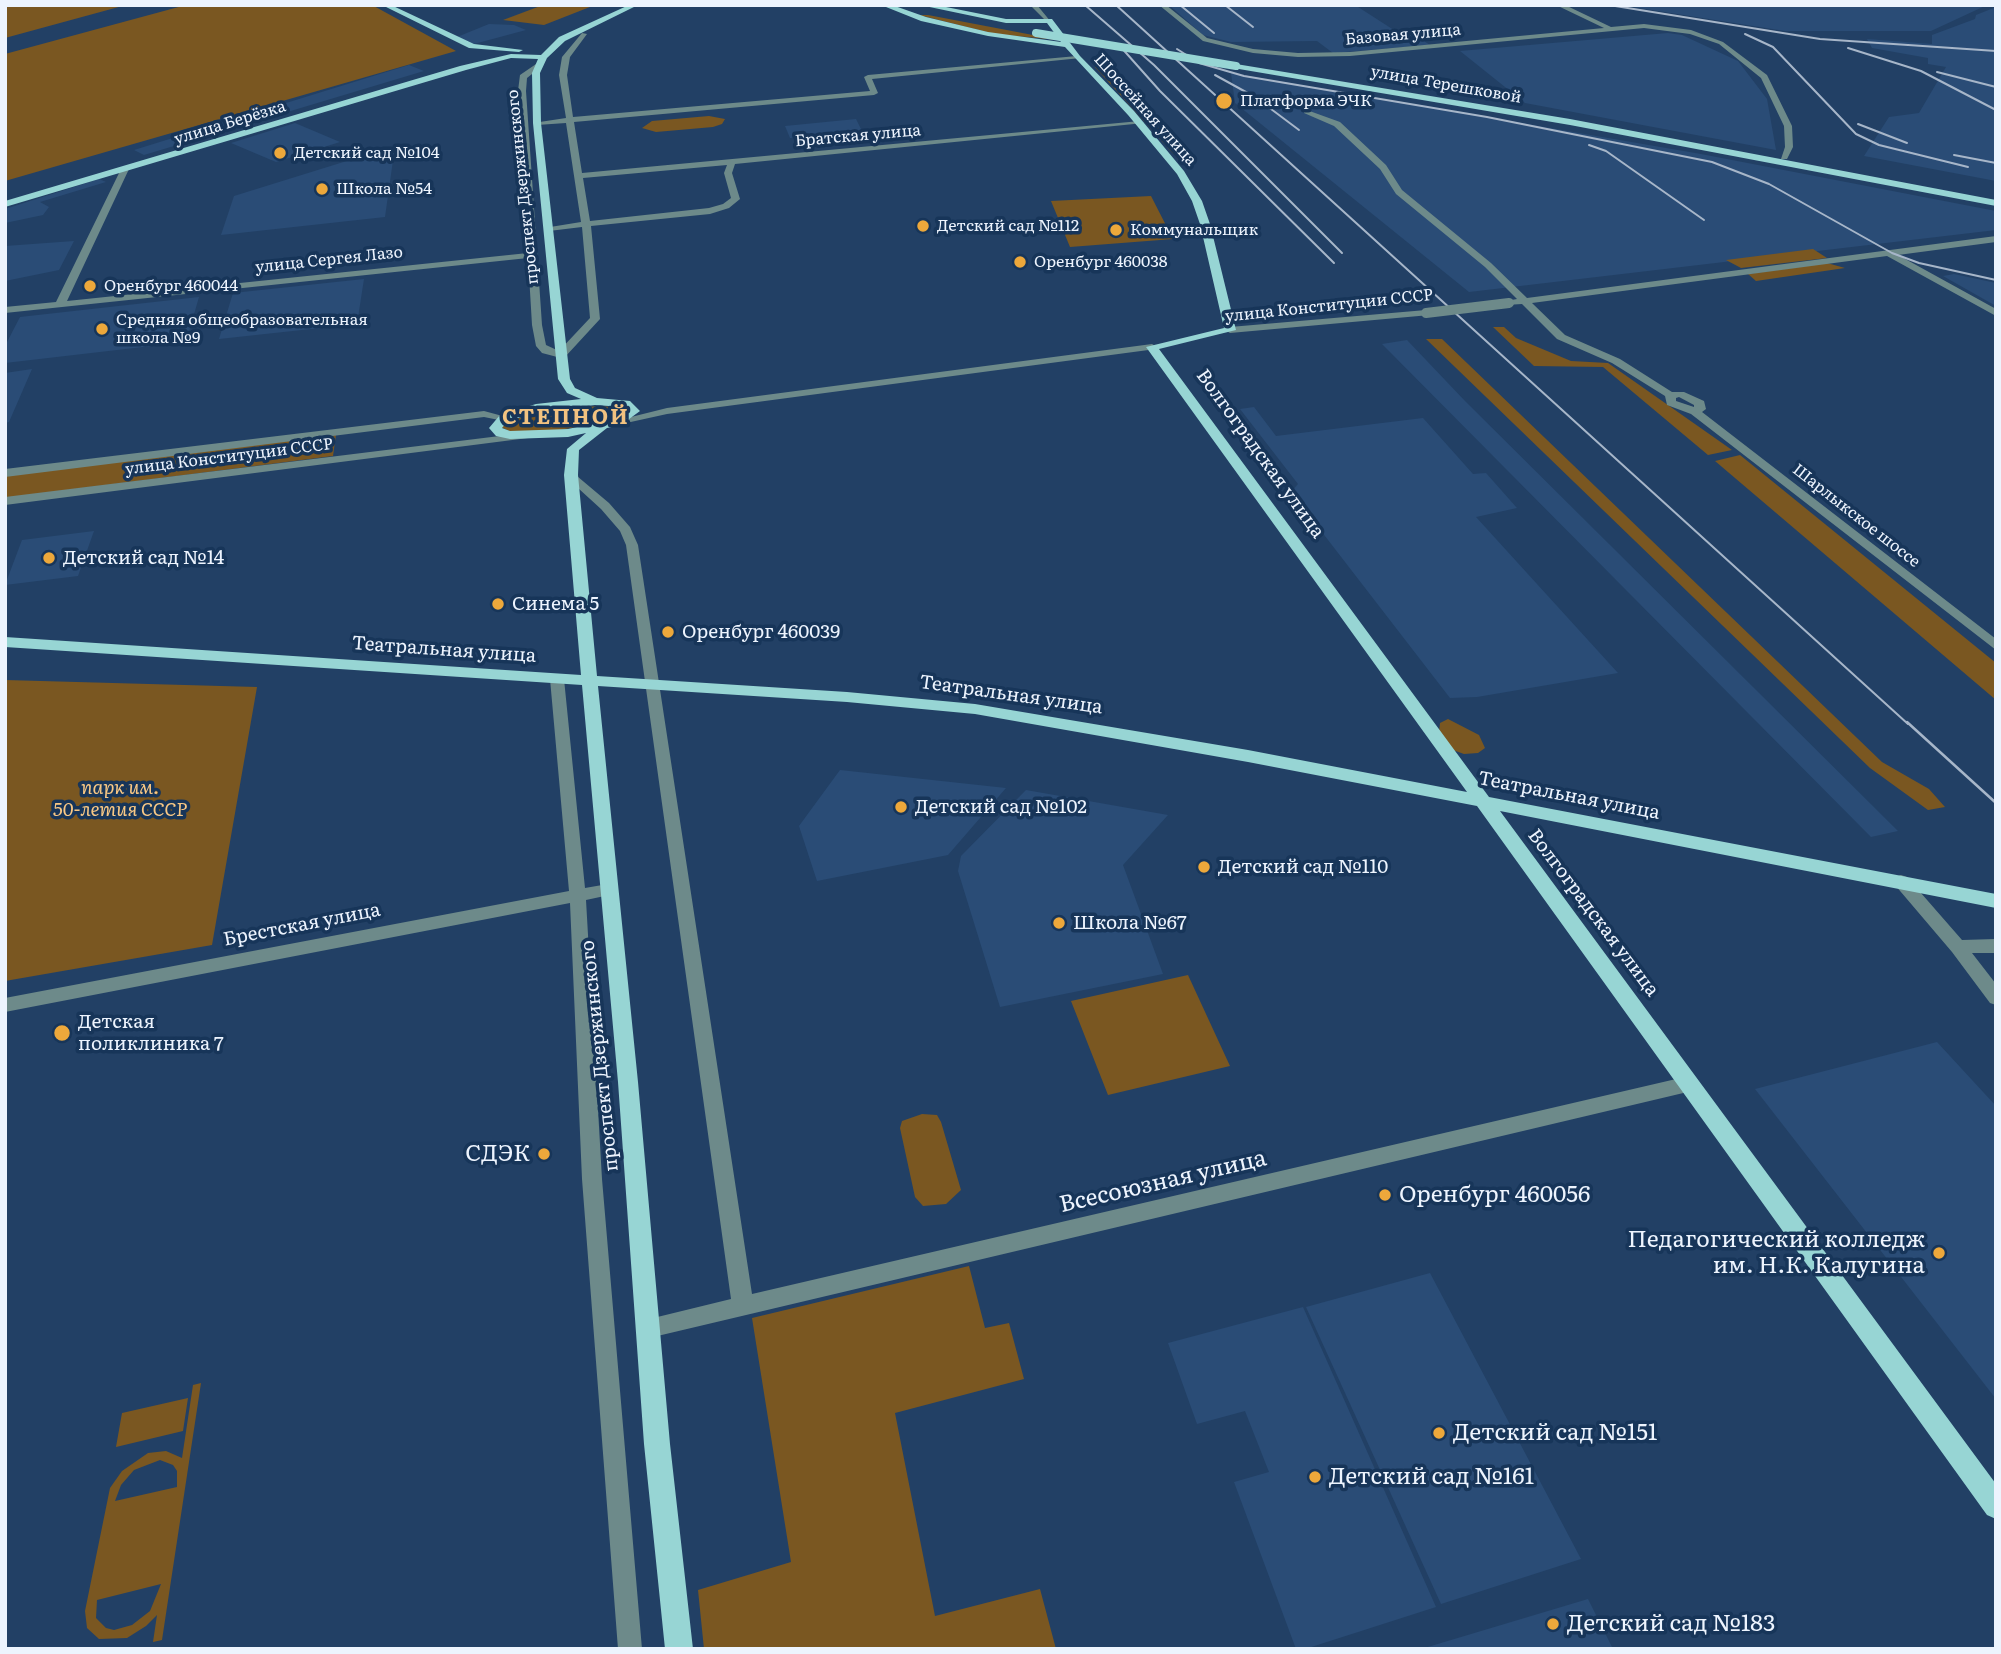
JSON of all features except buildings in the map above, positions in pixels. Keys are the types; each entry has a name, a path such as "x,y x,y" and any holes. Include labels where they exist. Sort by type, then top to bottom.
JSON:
{"main road":[{"path":"385,5 486,62"},
{"path":"541,62 570,34 635,5"},
{"path":"884,5 914,16 988,34 1067,45"},
{"name":"улица Терешковой","path":"890,5 932,9"},
{"name":"улица Терешковой","path":"906,5 1038,32 1572,120 1996,198"},
{"path":"914,16 932,9 1006,21 1049,21"},
{"name":"Шоссейная улица","path":"1049,21 1077,58 1140,123 1181,173 1197,201 1230,330"},
{"path":"463,68 473,53 494,49 504,49 541,62"},
{"path":"504,49 516,57 541,62"},
{"name":"улица Берёзка","path":"5,204 463,68 516,57"},
{"name":"проспект Дзержинского","path":"541,62 537,123 565,379"},
{"name":"улица Терешковой","path":"1783,159 1996,203"},
{"name":"улица Конституции СССР","path":"1152,347 1230,330"},
{"name":"Волгоградская улица","path":"1152,347 1479,800 1996,1506"},
{"path":"530,436 601,427 632,414 630,406 595,401 577,394 565,379"},
{"path":"536,408 561,390 565,379"},
{"path":"595,401 536,408 501,420 495,428 500,433 530,436 560,445 570,458 577,444 601,427"},
{"name":"проспект Дзержинского","path":"570,458 649,1328 657,1444 679,1649"},
{"name":"Театральная улица","path":"5,642 913,702 988,711 1479,800 1996,901"}],"street":[{"name":"Шоссейная улица","path":"1033,5 1049,21"},
{"name":"Базовая улица","path":"1162,5 1197,37 1253,51 1314,56 1652,26 1679,29 1709,38 1737,53 1764,77 1782,112 1790,137 1783,159"},
{"name":"Базовая улица","path":"1559,5 1614,29"},
{"path":"558,71 584,30"},
{"path":"537,123 874,93 867,77 1077,58"},
{"path":"541,62 558,71 566,91 586,225 595,319 561,355 546,351 539,341 531,255 523,76 541,62"},
{"path":"1307,111 1337,124 1383,167 1399,192 1527,301"},
{"name":"Братская улица","path":"579,176 1140,123"},
{"path":"549,229 710,211 726,206 736,200 728,173 732,161"},
{"path":"60,304 125,169"},
{"path":"528,192 544,190"},
{"name":"улица Конституции СССР","path":"1230,330 1426,313 1996,239"},
{"path":"1888,253 1922,269 1996,313"},
{"name":"улица Сергея Лазо","path":"5,310 531,255"},
{"name":"Шарлыкское шоссе","path":"1527,301 1561,337 1616,361 1670,395 1694,398 1700,405 1695,412 1996,646"},
{"name":"улица Конституции СССР","path":"617,422 667,411 1152,347"},
{"name":"улица Конституции СССР","path":"630,406 667,411"},
{"path":"5,473 484,414 501,420"},
{"name":"улица Конституции СССР","path":"456,444 473,438 501,420"},
{"path":"336,459 339,432"},
{"name":"улица Конституции СССР","path":"5,501 530,436"},
{"path":"571,475 604,506 629,537 641,600 651,685 743,1306"},
{"path":"557,679 578,897 592,1179 630,1649"},
{"path":"1900,881 1958,947 1996,998"},
{"name":"Брестская улица","path":"5,1005 608,890"},
{"path":"1958,947 1996,946"},
{"name":"Всесоюзная улица","path":"649,1328 1689,1084"}],"shaded area":[{"path":"1169,5 1355,5 1400,34 1412,33 1430,45 1333,53 1317,41 1231,42 1203,35"},
{"path":"1620,5 1987,5 1931,31 1785,31"},
{"path":"1996,7 1996,181 1864,156 1889,117 1919,113 1946,67 1928,64 1928,58 1872,48 1867,39 1932,44 1932,35 1975,19 1976,15"},
{"path":"489,24 514,25 526,30 474,44 457,37"},
{"path":"1668,33 1682,35 1738,61 1767,99 1776,150 1525,103 1460,51"},
{"path":"409,65 424,71 144,155 134,150"},
{"path":"1231,73 1701,154 1996,211 1996,230 1469,292 1235,103"},
{"path":"856,119 862,131 843,133 845,138 824,140 821,135 790,138 785,126"},
{"name":"Детский сад №104","path":"295,123 340,142 276,162 231,143"},
{"name":"Школа №54","path":"395,146 385,217 221,235 234,196"},
{"path":"99,179 106,182 40,202 49,207 43,215 5,223 5,209"},
{"path":"74,241 59,270 5,281 5,246"},
{"path":"1954,274 1996,283 1996,306 1943,276"},
{"path":"364,279 357,324 219,339 233,293"},
{"name":"Средняя общеобразовательная школа №9","path":"199,297 186,342 5,363 5,346 20,317"},
{"path":"1407,340 1465,401 1898,831 1871,837 1382,344"},
{"path":"32,369 9,422 5,423 5,373"},
{"path":"1254,407 1276,436 1423,418 1473,474 1486,473 1517,508 1476,517 1618,673 1477,697 1450,698 1291,492 1298,484 1240,409"},
{"name":"Детский сад №14","path":"94,531 78,576 5,585 22,540"},
{"name":"Детский сад №102","path":"840,770 1006,788 948,855 817,881 799,826"},
{"name":"Школа №67","path":"1026,790 1168,815 1123,865 1163,974 1000,1007 958,871 961,856"},
{"name":"Педагогический колледж им. Н.К. Калугина","path":"1937,1042 1996,1106 1996,1399 1755,1089"},
{"name":"Детский сад №151","path":"1430,1273 1581,1559 1441,1604 1306,1307"},
{"name":"Детский сад №161","path":"1303,1307 1436,1607 1305,1649 1296,1649 1234,1482 1269,1472 1245,1411 1197,1424 1168,1343"},
{"name":"Детский сад №183","path":"1588,1599 1613,1649 1421,1649"}],"green space":[{"path":"5,5 126,5 5,38"},
{"path":"186,5 372,5 456,51 5,181 5,54"},
{"path":"543,5 595,5 544,25 503,20"},
{"path":"919,15 928,15 1059,40 995,34"},
{"path":"1095,67 1102,67 1191,163 1182,163"},
{"path":"709,116 725,119 722,124 713,127 656,132 642,128 652,121"},
{"name":"Коммунальщик","path":"1151,196 1173,239 1070,247 1051,201"},
{"path":"1813,249 1827,258 1741,268 1726,260"},
{"path":"1827,263 1845,268 1756,281 1748,274"},
{"path":"1493,327 1504,327 1516,338 1571,361 1608,363 1732,450 1708,455 1603,367 1534,366"},
{"path":"1426,339 1442,339 1882,762 1929,789 1945,807 1928,810 1870,768"},
{"path":"602,406 622,409 622,413 608,421 554,431 509,431 499,426 503,422 556,409"},
{"path":"336,435 333,456 5,498 5,475"},
{"path":"1740,455 1996,663 1996,700 1715,461"},
{"name":"парк им. 50-летия СССР","path":"5,680 257,687 212,945 5,981"},
{"path":"1448,719 1479,735 1485,748 1478,753 1464,754 1450,749 1439,733 1440,723"},
{"path":"1188,975 1230,1066 1108,1095 1071,1001"},
{"path":"922,1114 937,1115 941,1122 961,1190 946,1204 923,1206 915,1197 900,1128 902,1121"},
{"path":"969,1266 985,1328 1009,1323 1024,1379 895,1413 935,1616 1040,1589 1056,1649 704,1649 698,1590 791,1562 752,1318"},
{"path":"201,1383 162,1640 153,1642 157,1615 127,1638 99,1639 87,1628 85,1611 110,1488 122,1471 148,1453 166,1451 182,1458 193,1385","holes":["160,1460 173,1465 177,1471 177,1487 115,1501 121,1485 134,1470","161,1584 150,1611 132,1625 114,1630 106,1628 96,1618 97,1600"]},
{"path":"188,1398 183,1431 116,1447 122,1413"}],"railway":[{"path":"1085,5 1154,65 1342,253"},
{"path":"1116,5 1908,724"},
{"path":"1180,5 1214,33"},
{"path":"1225,5 1253,27"},
{"path":"1609,5 1820,39 1996,51"},
{"path":"1745,34 1773,47 1856,134 1879,145 1968,167"},
{"path":"1119,45 1160,91 1334,263"},
{"path":"1848,48 1921,71 1996,110"},
{"path":"1177,49 1199,63 1244,76 1487,117 1712,162 1769,184 1892,253 1919,263 1996,280"},
{"path":"1937,72 1996,87"},
{"path":"1215,75 1255,97 1299,130"},
{"path":"1858,124 1907,143"},
{"path":"1589,145 1606,151 1704,220"},
{"path":"1954,155 1996,163"},
{"path":"1907,722 1996,803"}],"place":[{"name":"Платформа ЭЧК","path":"1224,101"},
{"name":"Детский сад №104","path":"280,153"},
{"name":"Школа №54","path":"322,189"},
{"name":"Детский сад №112","path":"923,226"},
{"name":"Коммунальщик","path":"1116,230"},
{"name":"Оренбург 460038","path":"1020,262"},
{"name":"Оренбург 460044","path":"90,286"},
{"name":"Средняя общеобразовательная школа №9","path":"102,329"},
{"name":"Детский сад №14","path":"49,558"},
{"name":"Синема 5","path":"498,604"},
{"name":"Оренбург 460039","path":"668,632"},
{"name":"Детский сад №102","path":"901,807"},
{"name":"Детский сад №110","path":"1204,867"},
{"name":"Школа №67","path":"1059,923"},
{"name":"Детская поликлиника 7","path":"62,1033"},
{"name":"СДЭК","path":"544,1154"},
{"name":"Оренбург 460056","path":"1385,1195"},
{"name":"Педагогический колледж им. Н.К. Калугина","path":"1939,1253"},
{"name":"Детский сад №151","path":"1439,1433"},
{"name":"Детский сад №161","path":"1315,1477"},
{"name":"Детский сад №183","path":"1553,1624"}],"district":[{"name":"СТЕПНОЙ","path":"566,418"}]}
